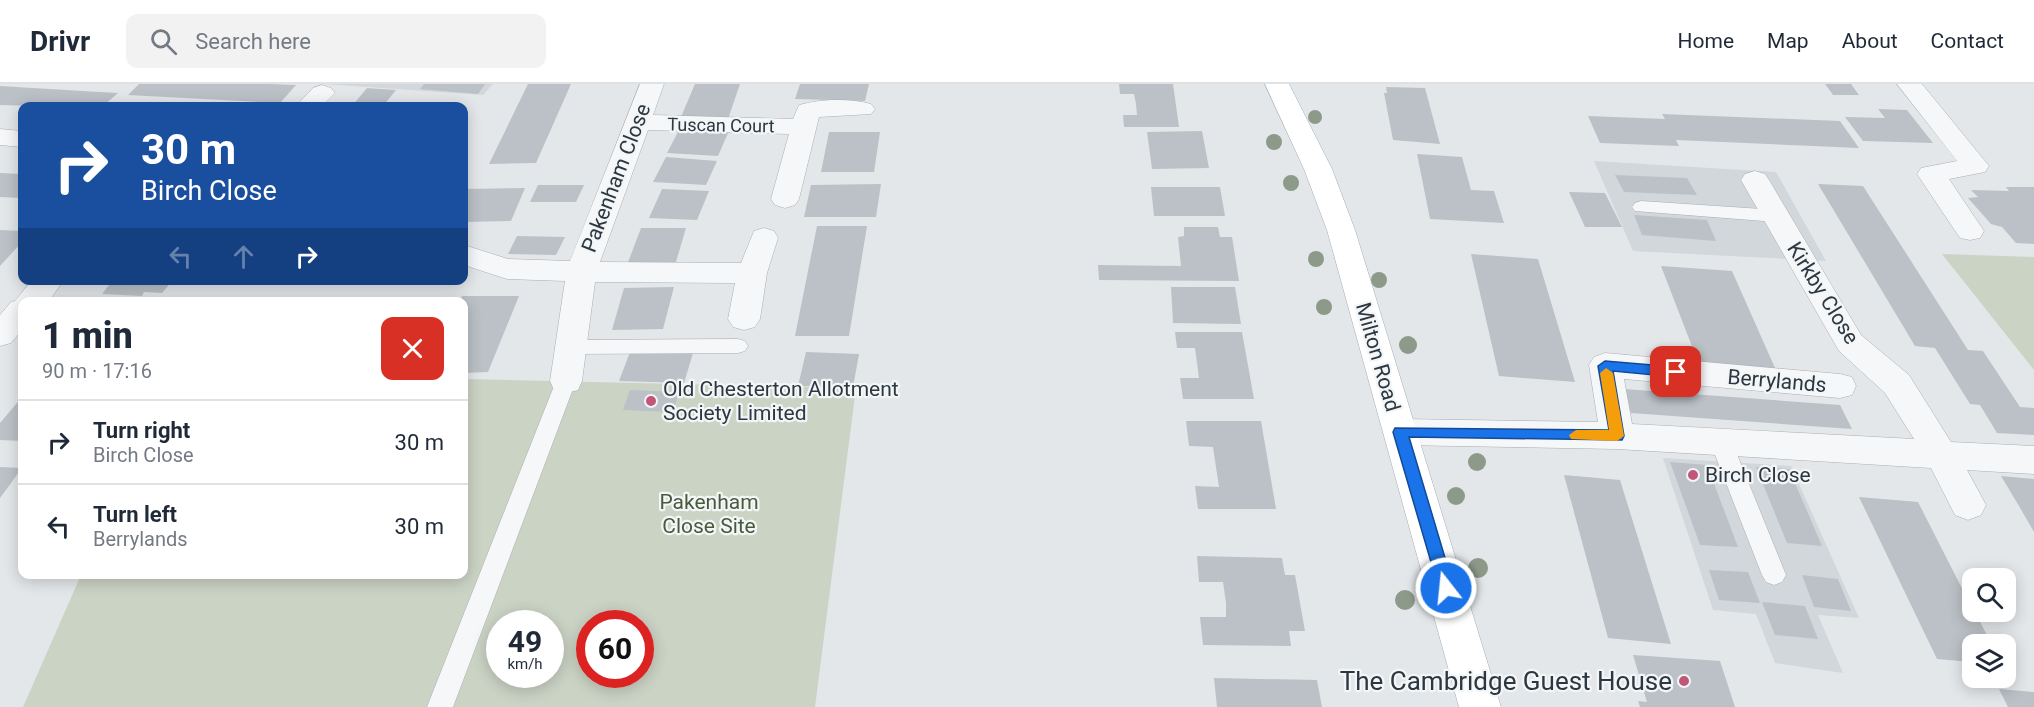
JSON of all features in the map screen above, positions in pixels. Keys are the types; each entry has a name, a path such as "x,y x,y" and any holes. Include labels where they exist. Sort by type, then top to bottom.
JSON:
{"main road":[{"name":"Milton Road","path":"1277,84 1318,169 1341,230 1480,707"}],"street":[{"name":"Pakenham Close","path":"566,381 580,273 652,84"},
{"path":"1910,84 1975,165 1931,174 1970,231"},
{"name":"Tuscan Court","path":"785,199 808,110 862,109"},
{"name":"Tuscan Court","path":"638,123 804,127"},
{"path":"0,137 18,139"},
{"name":"Kirkby Close","path":"1755,180 1850,343 1897,384 1942,456"},
{"path":"741,333 752,273 764,238"},
{"name":"Pakenham Close","path":"468,256 507,269 580,273 752,273"},
{"path":"34,297 45,285"},
{"path":"0,334 18,314"},
{"name":"Berrylands","path":"1617,436 1605,366 1840,386"},
{"path":"1400,432 1617,436 2034,460"},
{"path":"1942,456 1968,505"}],"lane":[{"path":"1641,207 1777,216"},
{"path":"571,347 741,333"},
{"path":"440,707 566,381"},
{"path":"1721,442 1774,575"}],"shaded area":[{"path":"324,84 493,84 483,95"},
{"path":"1594,161 1776,172 1826,261 1633,251"},
{"path":"1663,458 1791,466 1859,618 1818,615 1843,673 1775,663 1756,614 1713,610"}],"green space":[{"path":"1942,254 2034,257 2034,370"},
{"name":"Pakenham Close Site","path":"468,379 856,388 815,707 23,707 79,579 468,579"}],"building":[{"path":"139,84 296,85 281,102 128,95"},
{"path":"424,84 485,84 478,94 420,89"},
{"path":"528,84 571,84 536,163 489,164"},
{"path":"695,84 740,84 728,119 681,117"},
{"path":"800,84 869,84 865,101 795,99"},
{"path":"1119,84 1173,84 1179,127 1124,127 1123,115 1137,115 1136,104 1134,94 1120,94"},
{"path":"1825,84 1851,84 1859,95 1833,95"},
{"path":"0,86 118,93 108,102 18,102 18,106 0,105"},
{"path":"1386,87 1425,88 1440,144 1393,140 1384,93 1387,93"},
{"path":"367,88 396,90 386,102 355,102"},
{"path":"1878,109 1907,110 1933,143 1863,141 1845,117 1885,118"},
{"path":"1662,114 1840,121 1859,148 1676,140 1679,146 1600,143 1588,116 1665,119"},
{"path":"679,130 728,133 718,156 667,153"},
{"path":"1202,131 1209,168 1152,169 1147,132"},
{"path":"829,132 880,132 874,172 821,172"},
{"path":"1417,154 1462,157 1471,190 1494,191 1504,223 1430,219"},
{"path":"666,157 717,161 706,185 653,182"},
{"path":"0,173 18,174 18,198 0,197"},
{"path":"1615,175 1687,178 1697,195 1624,192"},
{"path":"881,184 876,217 804,217 811,185"},
{"path":"1818,184 1863,186 1968,350 1983,351 2020,407 2034,408 2034,435 1997,433 1980,405 1970,404 1935,348 1915,346"},
{"path":"538,185 584,185 576,202 530,202"},
{"path":"1151,187 1220,187 1225,216 1154,216"},
{"path":"2006,187 2034,187 2034,244 2016,243 2002,227 1991,224 1968,198 1978,197 1971,190 2009,191"},
{"path":"525,188 511,221 468,222 468,189"},
{"path":"662,189 709,191 697,220 649,218"},
{"path":"1569,192 1605,193 1622,227 1585,227"},
{"path":"1634,215 1707,220 1716,241 1642,235"},
{"path":"817,226 867,226 849,336 795,336"},
{"path":"1184,227 1218,227 1220,237 1232,237 1239,281 1099,280 1098,265 1181,266 1178,237 1184,236"},
{"path":"641,228 686,228 675,265 627,265"},
{"path":"0,230 18,231 18,246 0,266"},
{"path":"517,236 565,237 556,255 508,254"},
{"path":"1471,254 1538,259 1575,382 1499,376"},
{"path":"1661,266 1732,271 1775,368 1698,362"},
{"path":"109,285 169,285 162,293 144,292 142,296 102,294"},
{"path":"674,287 663,329 612,330 624,288"},
{"path":"1171,287 1235,287 1241,324 1173,323"},
{"path":"519,296 488,372 468,373 468,297 462,297"},
{"path":"1175,332 1242,332 1254,399 1183,399 1180,378 1199,378 1195,348 1177,348"},
{"path":"630,352 693,353 684,383 619,381"},
{"path":"806,352 859,354 853,387 798,386"},
{"path":"1624,389 1840,405 1852,429 1631,413"},
{"name":"Old Chesterton Allotment Society Limited","path":"630,390 679,392 673,412 623,410"},
{"path":"18,402 18,441 0,440 0,423"},
{"path":"1186,421 1261,421 1276,509 1198,509 1195,486 1219,487 1213,447 1189,446"},
{"path":"1670,462 1707,465 1738,547 1700,545"},
{"path":"0,467 18,468 18,473 0,498"},
{"path":"1756,467 1789,469 1822,546 1787,543"},
{"path":"1564,475 1620,480 1671,644 1608,638"},
{"path":"2001,476 2034,479 2034,532 2019,506"},
{"path":"1859,497 1918,502 1962,588 1962,622 1980,622 1986,634 1962,634 1962,661 1937,659"},
{"path":"1197,556 1282,558 1285,575 1295,575 1305,631 1289,631 1291,646 1203,645 1200,617 1226,617 1226,603 1223,582 1199,582"},
{"path":"1709,570 1748,572 1760,603 1719,600"},
{"path":"1802,575 1838,579 1851,611 1814,607"},
{"path":"1762,602 1805,606 1818,639 1775,635"},
{"name":"The Cambridge Guest House","path":"1633,655 1720,661 1735,707 1640,707 1638,701 1647,702"},
{"path":"1214,678 1317,680 1322,707 1217,707"},
{"path":"1999,689 2034,692 2034,707 2008,707"}],"slow traffic":[{"path":"1576,435 1617,436 1606,373"}],"place":[{"name":"Old Chesterton Allotment Society Limited","path":"651,401"},
{"name":"Birch Close","path":"1693,475"},
{"name":"The Cambridge Guest House","path":"1684,681"}],"route":[{"path":"1446,588 1400,432 1617,436 1605,366 1676,372"}]}
